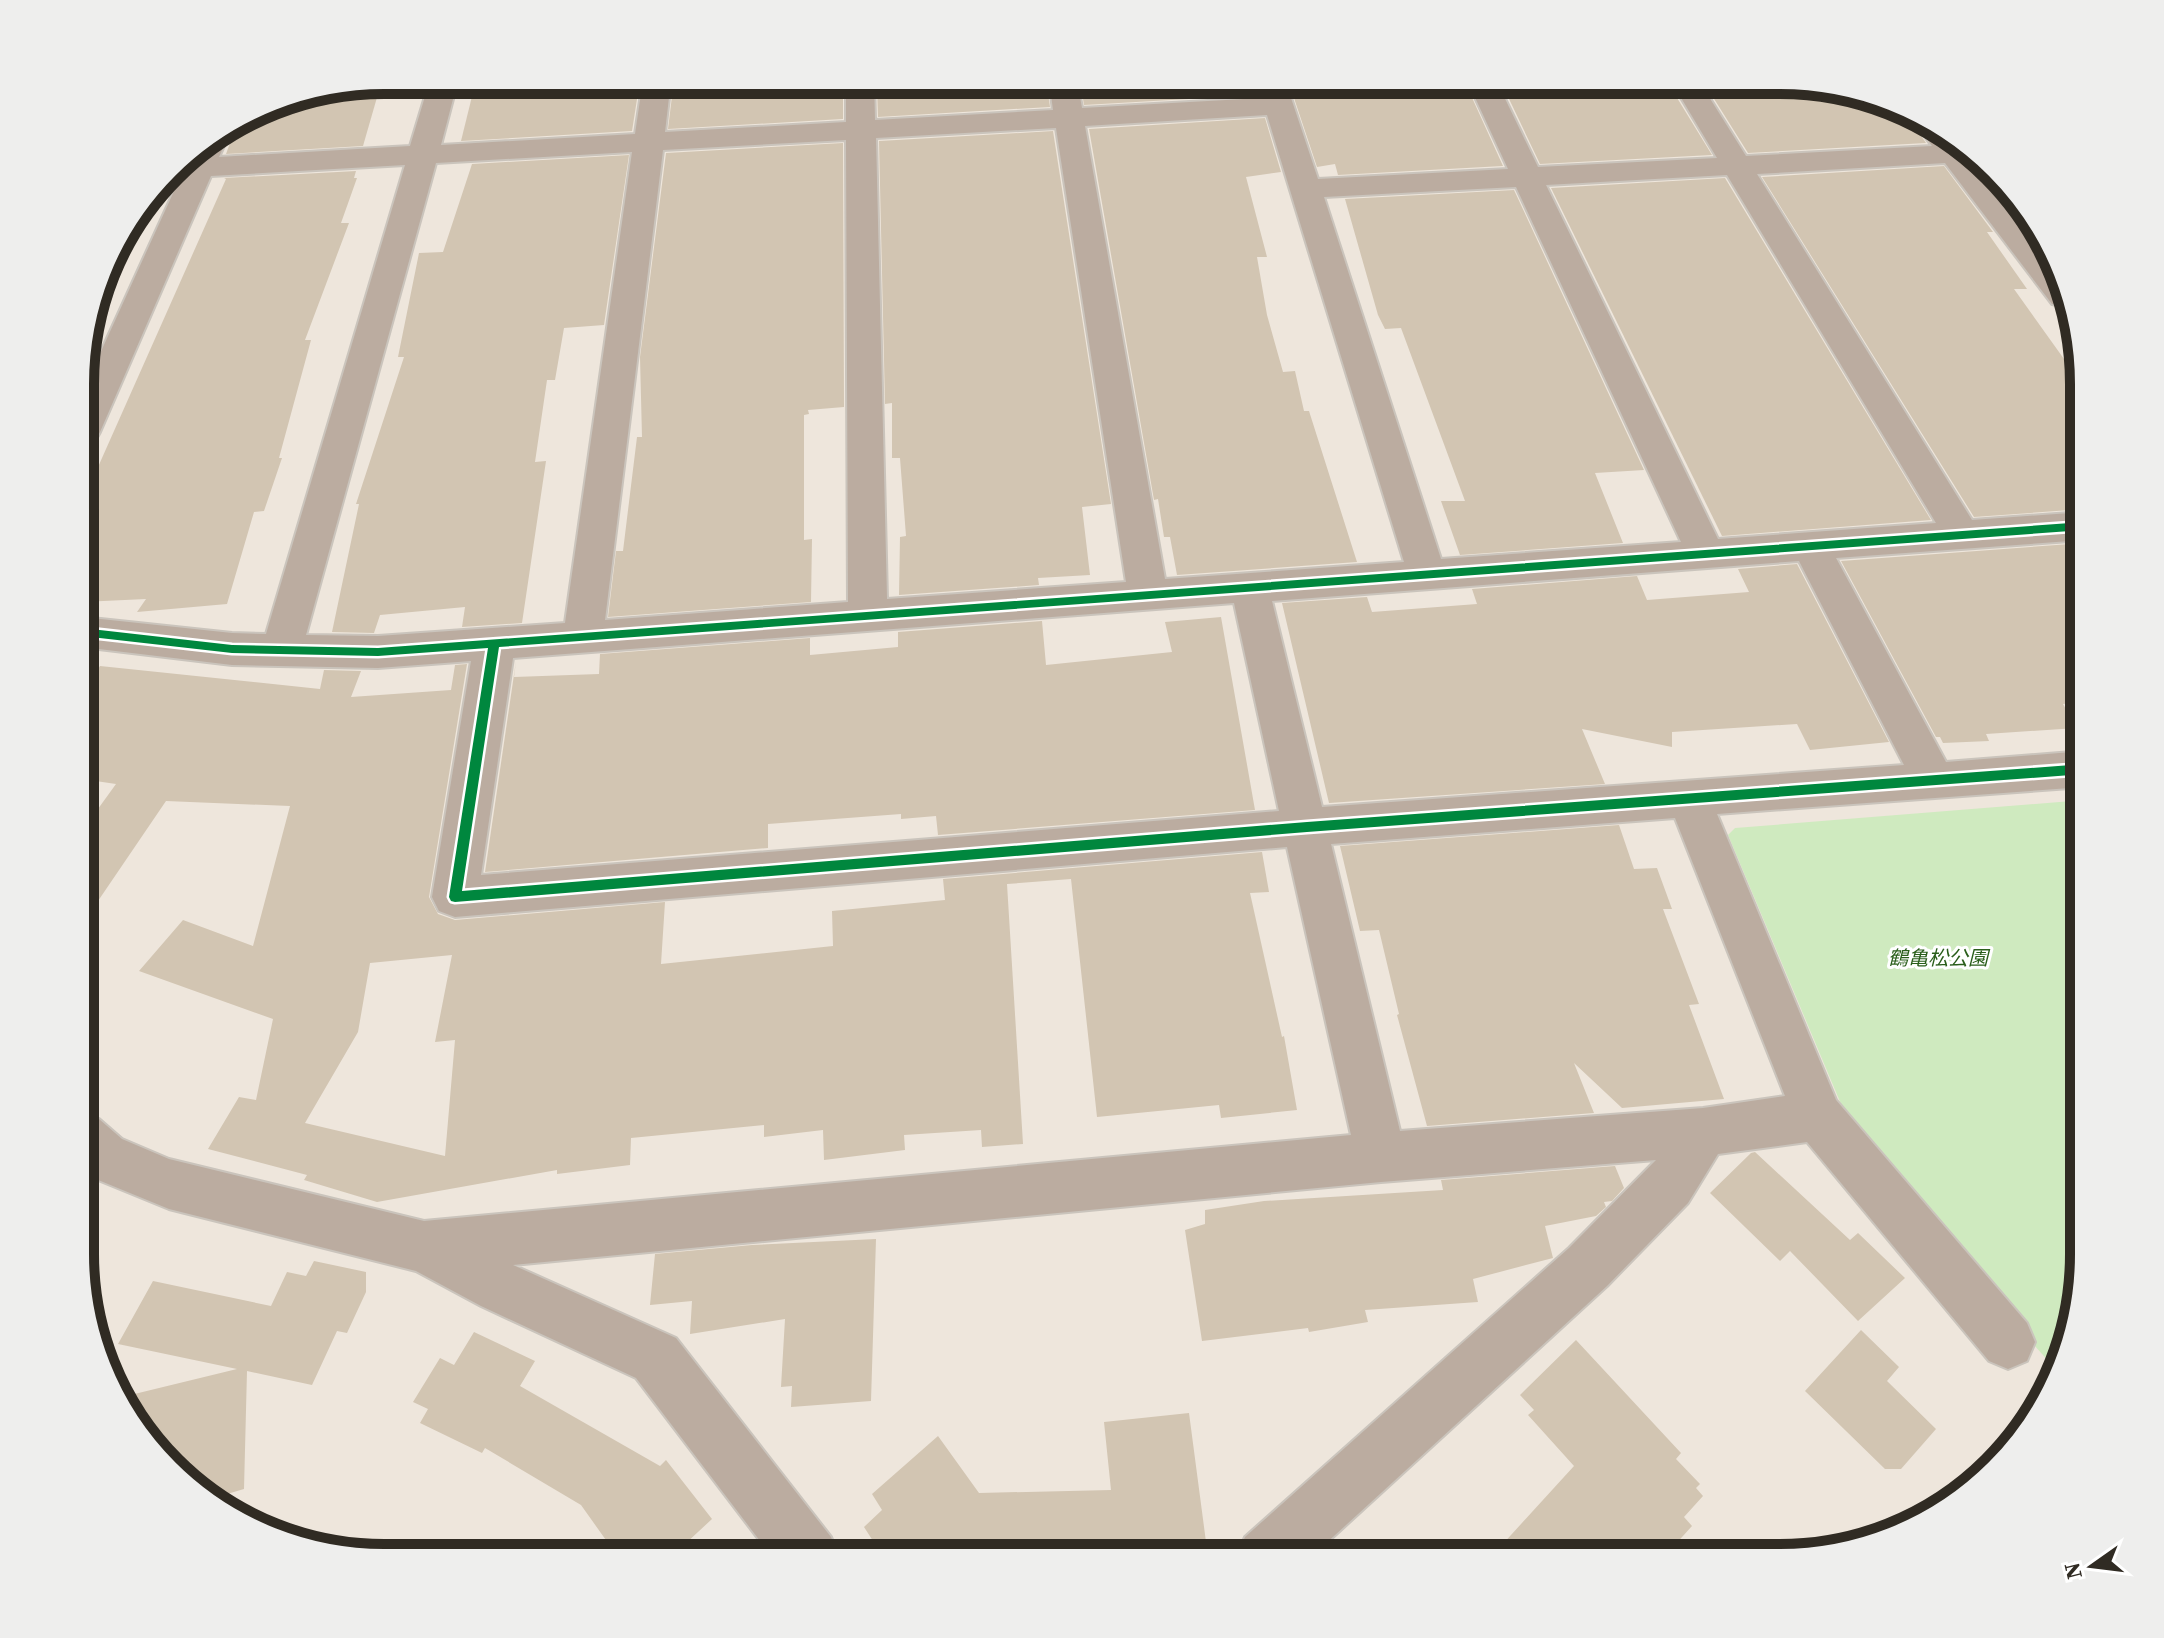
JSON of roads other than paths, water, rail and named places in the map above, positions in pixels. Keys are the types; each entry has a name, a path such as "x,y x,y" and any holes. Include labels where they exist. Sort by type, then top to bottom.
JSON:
{"street":[{"path":"282,649 440,94"},
{"path":"583,639 655,94"},
{"path":"860,94 868,618"},
{"path":"1065,94 1148,596"},
{"path":"202,158 423,155 1069,118 1267,94"},
{"path":"1275,94 1427,575"},
{"path":"1487,94 1706,554"},
{"path":"1693,94 1962,535"},
{"path":"1949,148 2051,280"},
{"path":"1306,189 1953,154"},
{"path":"94,403 191,168"},
{"path":"94,633 232,649 378,652 494,646 2070,527"},
{"path":"1810,546 1934,780"},
{"path":"1250,589 1381,1157"},
{"path":"494,646 455,897 1307,827 2070,770"},
{"path":"1689,799 1818,1116 2008,1342"},
{"path":"424,1247 1381,1157 1703,1132 1818,1116"},
{"path":"1281,1544 1588,1267 1670,1185 1703,1132"},
{"path":"94,1161 169,1184 424,1247 500,1287 656,1358 799,1544"}],"park label":[{"name":"鶴亀松公園","path":"1938,958"}]}
